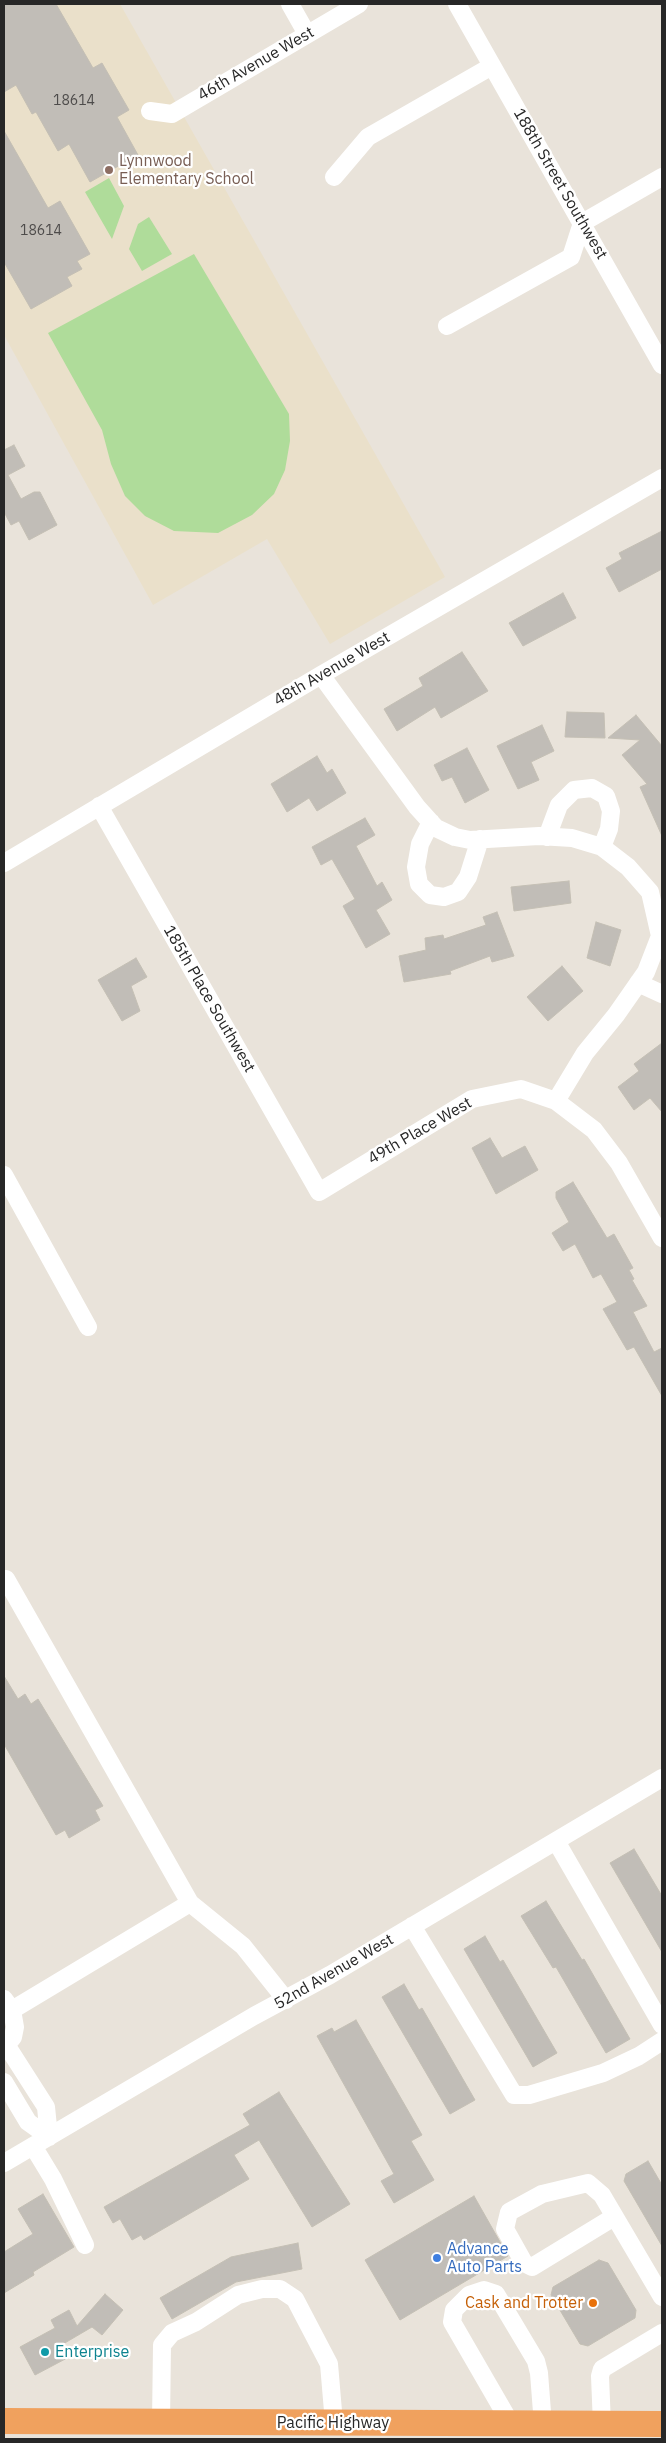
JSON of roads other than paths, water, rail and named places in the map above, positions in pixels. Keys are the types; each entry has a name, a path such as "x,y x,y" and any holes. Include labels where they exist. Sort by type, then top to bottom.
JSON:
{"highway":[{"name":"Pacific Highway","path":"4,2421 544,2425 662,2424"}],"street":[{"path":"290,4 307,34"},
{"name":"46th Avenue West","path":"150,111 172,114 358,4"},
{"name":"188th Street Southwest","path":"457,4 662,365"},
{"path":"334,177 368,137 492,66"},
{"path":"447,326 571,257 582,223 662,177"},
{"name":"48th Avenue West","path":"4,863 321,675 662,478"},
{"path":"321,675 417,807 436,828 454,838 572,838 602,847 628,867 650,892 661,936 646,972 585,1053 556,1101"},
{"path":"547,837 559,805 574,790 592,788 606,796 611,811 609,829 602,847"},
{"name":"185th Place Southwest","path":"99,806 319,1192"},
{"path":"431,822 420,844 416,867 419,884 430,895 444,897 458,892 468,877 480,839"},
{"path":"638,983 662,994"},
{"name":"49th Place West","path":"319,1192 472,1099 521,1089 556,1101 594,1130 620,1163 662,1238"},
{"path":"4,1175 88,1327"},
{"path":"4,1580 6,1579 190,1903 243,1946 286,2000"},
{"name":"52nd Avenue West","path":"4,2164 662,1778"},
{"path":"556,1841 662,2025"},
{"path":"49,2137 46,2107 5,2047 13,2037 15,2027 8,2004 190,1903"},
{"path":"412,1926 514,2095 529,2095 602,2074 639,2056 662,2041"},
{"path":"4,2082 28,2122 49,2137"},
{"path":"33,2146 53,2179 85,2244"},
{"path":"614,2217 532,2266 524,2263 505,2229 509,2212 542,2194 588,2183 602,2195 662,2297"},
{"path":"161,2423 162,2345 172,2333 196,2322 238,2294 262,2289 280,2289 295,2298 330,2364 334,2423"},
{"path":"511,2424 452,2322 454,2310 469,2295 484,2290 496,2294 536,2362 539,2373 544,2425"},
{"path":"602,2425 600,2376 602,2369 662,2333"}],"place":[{"name":"Lynnwood Elementary School","path":"109,170"},
{"name":"Advance Auto Parts","path":"437,2258"},
{"name":"Cask and Trotter","path":"593,2303"},
{"name":"Enterprise","path":"45,2352"}]}
